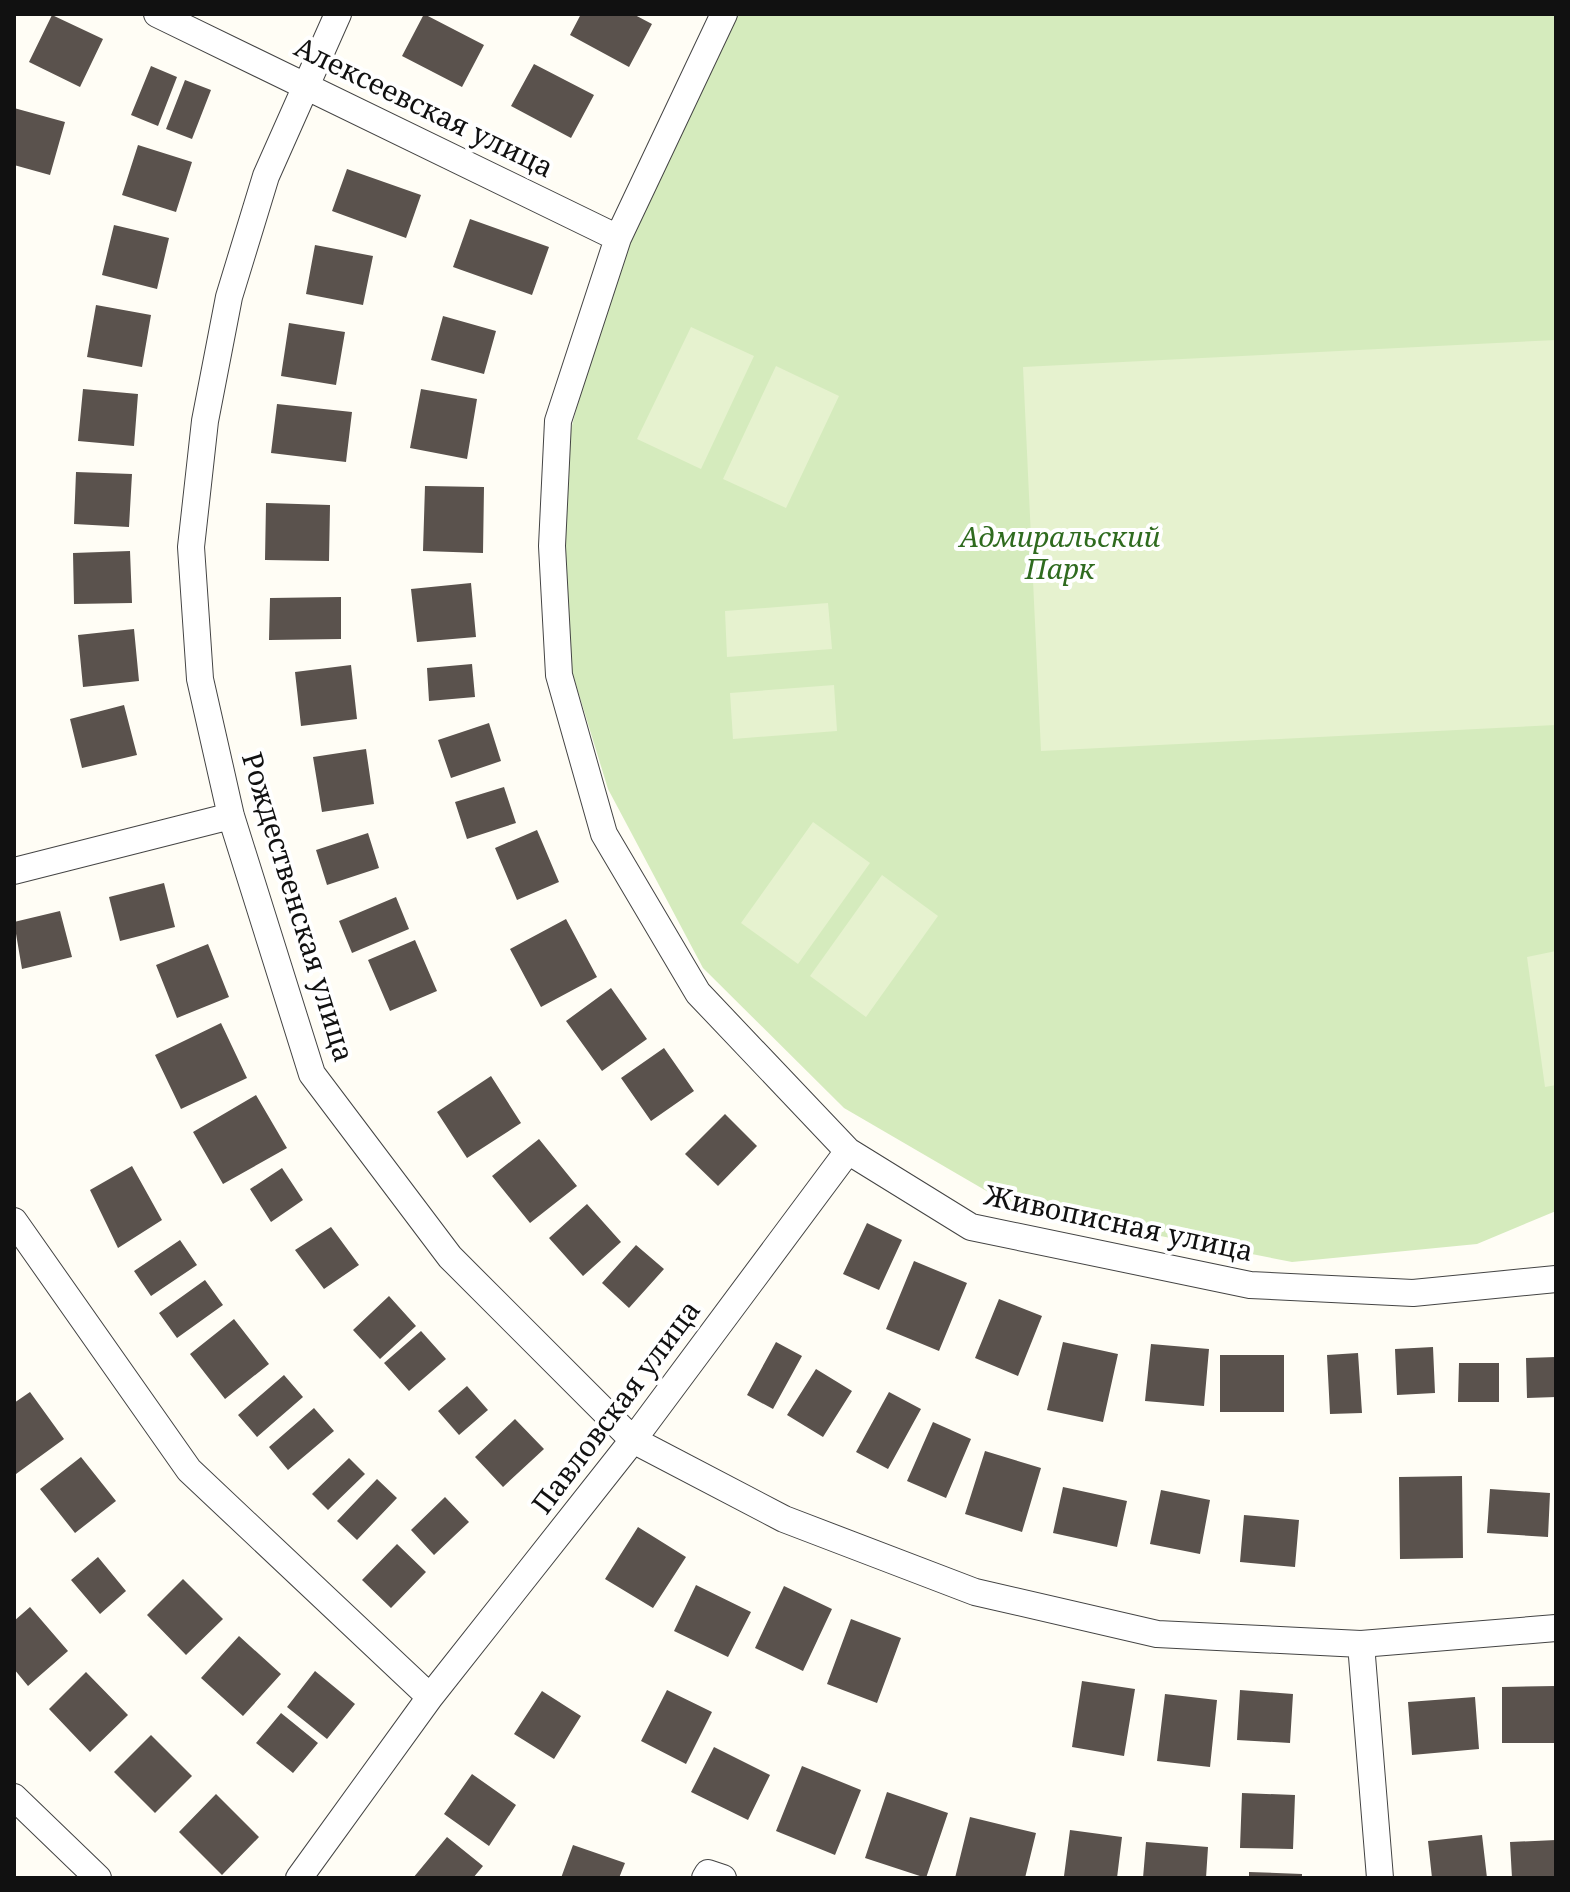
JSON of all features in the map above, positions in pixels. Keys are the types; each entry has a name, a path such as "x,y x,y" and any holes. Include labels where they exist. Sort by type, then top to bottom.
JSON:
{"street":[{"name":"Алексеевская улица","path":"157,14 618,238"},
{"name":"Рождественская улица","path":"338,14 304,84 266,176 229,297 205,421 191,547 200,679 231,816 312,1074 450,1257 633,1440 784,1519 975,1592 1157,1634 1361,1644 1556,1628"},
{"name":"Живописная улица","path":"724,14 618,238 558,421 552,546 559,675 604,834 698,993 848,1151 971,1227 1250,1285 1413,1293 1556,1279"},
{"path":"14,871 231,816"},
{"name":"Павловская улица","path":"299,1878 430,1697 633,1440 848,1151"},
{"path":"14,1221 189,1470 430,1697"},
{"path":"1361,1644 1380,1878"},
{"path":"14,1797 98,1878"},
{"path":"705,1878 708,1873 723,1878"}],"green space":[{"name":"Адмиральский Парк","path":"738,14 1556,14 1556,1211 1477,1244 1292,1262 1014,1207 844,1108 703,968 608,789 566,652 564,455 618,255"},
{"path":"691,327 754,356 701,469 637,439"},
{"path":"1556,340 1556,725 1041,751 1023,367"},
{"path":"776,366 839,396 786,508 723,479"},
{"path":"828,603 832,649 727,657 725,611"},
{"path":"834,685 837,731 733,739 730,693"},
{"path":"813,822 870,863 798,964 741,923"},
{"path":"882,875 938,916 866,1017 810,976"},
{"path":"1556,951 1556,1085 1545,1087 1527,957"}],"building":[{"path":"424,14 484,45 462,87 402,56"},
{"path":"581,14 633,14 652,24 629,67 570,35"},
{"path":"52,15 103,39 80,87 29,62"},
{"path":"534,64 594,95 571,138 511,106"},
{"path":"151,66 177,77 158,126 131,115"},
{"path":"185,80 211,90 192,139 166,129"},
{"path":"14,108 65,122 50,175 14,165"},
{"path":"138,145 192,162 176,212 122,195"},
{"path":"347,169 421,195 406,238 332,211"},
{"path":"470,219 549,247 532,295 453,267"},
{"path":"114,225 169,238 157,289 102,275"},
{"path":"315,245 373,256 363,305 306,294"},
{"path":"96,305 151,315 142,367 87,357"},
{"path":"443,316 496,331 484,374 431,360"},
{"path":"289,323 345,332 336,385 281,376"},
{"path":"83,389 138,394 134,446 78,441"},
{"path":"421,389 477,399 467,459 410,448"},
{"path":"277,404 352,412 346,462 271,453"},
{"path":"76,472 132,474 129,527 74,524"},
{"path":"425,486 484,487 483,553 423,551"},
{"path":"266,503 330,505 329,561 265,560"},
{"path":"130,551 132,603 74,604 73,553"},
{"path":"471,583 476,637 417,642 411,589"},
{"path":"341,597 341,639 269,640 270,598"},
{"path":"134,629 139,681 83,687 78,635"},
{"path":"472,664 475,697 429,701 427,668"},
{"path":"351,665 357,719 301,726 295,672"},
{"path":"124,705 137,755 82,768 70,719"},
{"path":"489,723 501,761 451,778 438,740"},
{"path":"366,749 374,804 322,812 313,757"},
{"path":"504,787 516,823 467,839 455,802"},
{"path":"537,830 559,882 517,900 495,848"},
{"path":"368,833 379,868 327,885 316,850"},
{"path":"164,883 175,927 120,941 109,897"},
{"path":"396,897 409,929 352,953 339,921"},
{"path":"60,911 72,957 22,969 14,922"},
{"path":"566,919 597,977 541,1007 510,949"},
{"path":"415,940 437,991 390,1011 368,960"},
{"path":"208,944 229,997 177,1018 156,965"},
{"path":"611,988 647,1039 602,1071 566,1021"},
{"path":"221,1023 247,1078 181,1109 155,1055"},
{"path":"664,1048 694,1091 651,1121 621,1078"},
{"path":"491,1076 521,1123 467,1158 437,1112"},
{"path":"256,1095 287,1148 223,1184 193,1132"},
{"path":"725,1114 757,1146 718,1186 685,1154"},
{"path":"539,1139 577,1186 530,1223 492,1176"},
{"path":"132,1166 162,1220 118,1248 90,1190"},
{"path":"282,1168 303,1200 271,1222 250,1189"},
{"path":"587,1204 621,1242 583,1276 549,1238"},
{"path":"867,1223 902,1240 879,1290 843,1274"},
{"path":"331,1227 359,1265 324,1289 295,1250"},
{"path":"180,1240 197,1265 151,1296 134,1271"},
{"path":"636,1245 664,1269 629,1308 602,1283"},
{"path":"914,1261 967,1283 939,1351 886,1329"},
{"path":"205,1280 223,1305 177,1338 159,1313"},
{"path":"389,1296 416,1326 380,1359 353,1330"},
{"path":"999,1299 1042,1316 1018,1376 975,1358"},
{"path":"234,1319 269,1364 225,1399 190,1354"},
{"path":"421,1331 446,1359 409,1391 384,1363"},
{"path":"776,1342 802,1356 773,1409 747,1395"},
{"path":"1063,1342 1118,1354 1103,1422 1047,1410"},
{"path":"1151,1344 1209,1349 1204,1406 1145,1401"},
{"path":"1433,1347 1435,1393 1397,1395 1395,1349"},
{"path":"1358,1353 1362,1413 1330,1414 1327,1355"},
{"path":"1220,1355 1284,1355 1284,1412 1220,1412"},
{"path":"1556,1357 1556,1397 1527,1398 1526,1358"},
{"path":"1459,1363 1499,1363 1499,1402 1458,1402"},
{"path":"816,1369 852,1391 823,1437 787,1415"},
{"path":"284,1375 303,1397 257,1437 238,1415"},
{"path":"467,1386 488,1410 459,1435 438,1411"},
{"path":"30,1392 64,1439 16,1474 14,1403"},
{"path":"889,1392 921,1409 888,1469 856,1452"},
{"path":"314,1408 334,1431 288,1470 269,1447"},
{"path":"515,1419 544,1449 503,1487 475,1457"},
{"path":"933,1422 971,1439 946,1498 907,1481"},
{"path":"985,1451 1041,1468 1022,1532 965,1514"},
{"path":"81,1457 116,1501 75,1533 40,1489"},
{"path":"349,1458 365,1474 328,1510 312,1494"},
{"path":"1462,1476 1463,1558 1400,1559 1399,1477"},
{"path":"377,1479 397,1498 357,1540 337,1521"},
{"path":"1063,1487 1127,1501 1117,1547 1053,1533"},
{"path":"1490,1489 1550,1493 1548,1537 1487,1533"},
{"path":"1161,1490 1210,1500 1200,1554 1150,1544"},
{"path":"445,1497 469,1522 434,1555 411,1530"},
{"path":"1244,1515 1299,1520 1295,1567 1240,1562"},
{"path":"638,1527 686,1557 653,1608 605,1579"},
{"path":"397,1544 426,1572 391,1608 362,1580"},
{"path":"98,1557 126,1591 100,1614 71,1580"},
{"path":"183,1579 223,1619 186,1655 147,1615"},
{"path":"696,1585 751,1612 728,1657 674,1631"},
{"path":"784,1586 832,1609 803,1671 755,1648"},
{"path":"30,1607 68,1651 28,1686 14,1669 14,1621"},
{"path":"851,1619 901,1638 877,1703 827,1684"},
{"path":"239,1636 281,1674 243,1716 201,1678"},
{"path":"315,1671 355,1704 327,1739 287,1707"},
{"path":"86,1672 128,1715 90,1752 49,1709"},
{"path":"1082,1681 1135,1689 1124,1756 1072,1747"},
{"path":"1556,1686 1556,1743 1502,1743 1502,1687"},
{"path":"667,1690 712,1712 686,1764 641,1741"},
{"path":"1240,1690 1293,1694 1290,1743 1237,1740"},
{"path":"542,1691 581,1716 554,1759 514,1734"},
{"path":"1165,1694 1217,1700 1210,1767 1157,1761"},
{"path":"1475,1697 1479,1749 1412,1755 1408,1702"},
{"path":"281,1713 318,1743 293,1773 256,1743"},
{"path":"151,1735 192,1776 155,1813 114,1772"},
{"path":"714,1747 770,1775 748,1820 691,1792"},
{"path":"802,1766 861,1790 835,1855 776,1831"},
{"path":"472,1774 516,1805 489,1846 444,1814"},
{"path":"887,1792 948,1813 926,1878 865,1858"},
{"path":"1242,1793 1295,1795 1293,1849 1240,1848"},
{"path":"216,1794 259,1837 222,1875 179,1832"},
{"path":"970,1817 1036,1833 1025,1878 955,1878"},
{"path":"1070,1830 1122,1837 1117,1878 1064,1876"},
{"path":"1482,1835 1487,1878 1432,1878 1428,1841"},
{"path":"447,1837 483,1866 473,1878 413,1878"},
{"path":"1556,1840 1556,1878 1512,1878 1510,1842"},
{"path":"1146,1842 1208,1847 1206,1878 1143,1878"},
{"path":"573,1845 625,1863 619,1878 561,1878"},
{"path":"1249,1872 1302,1874 1302,1878 1249,1878"}]}
